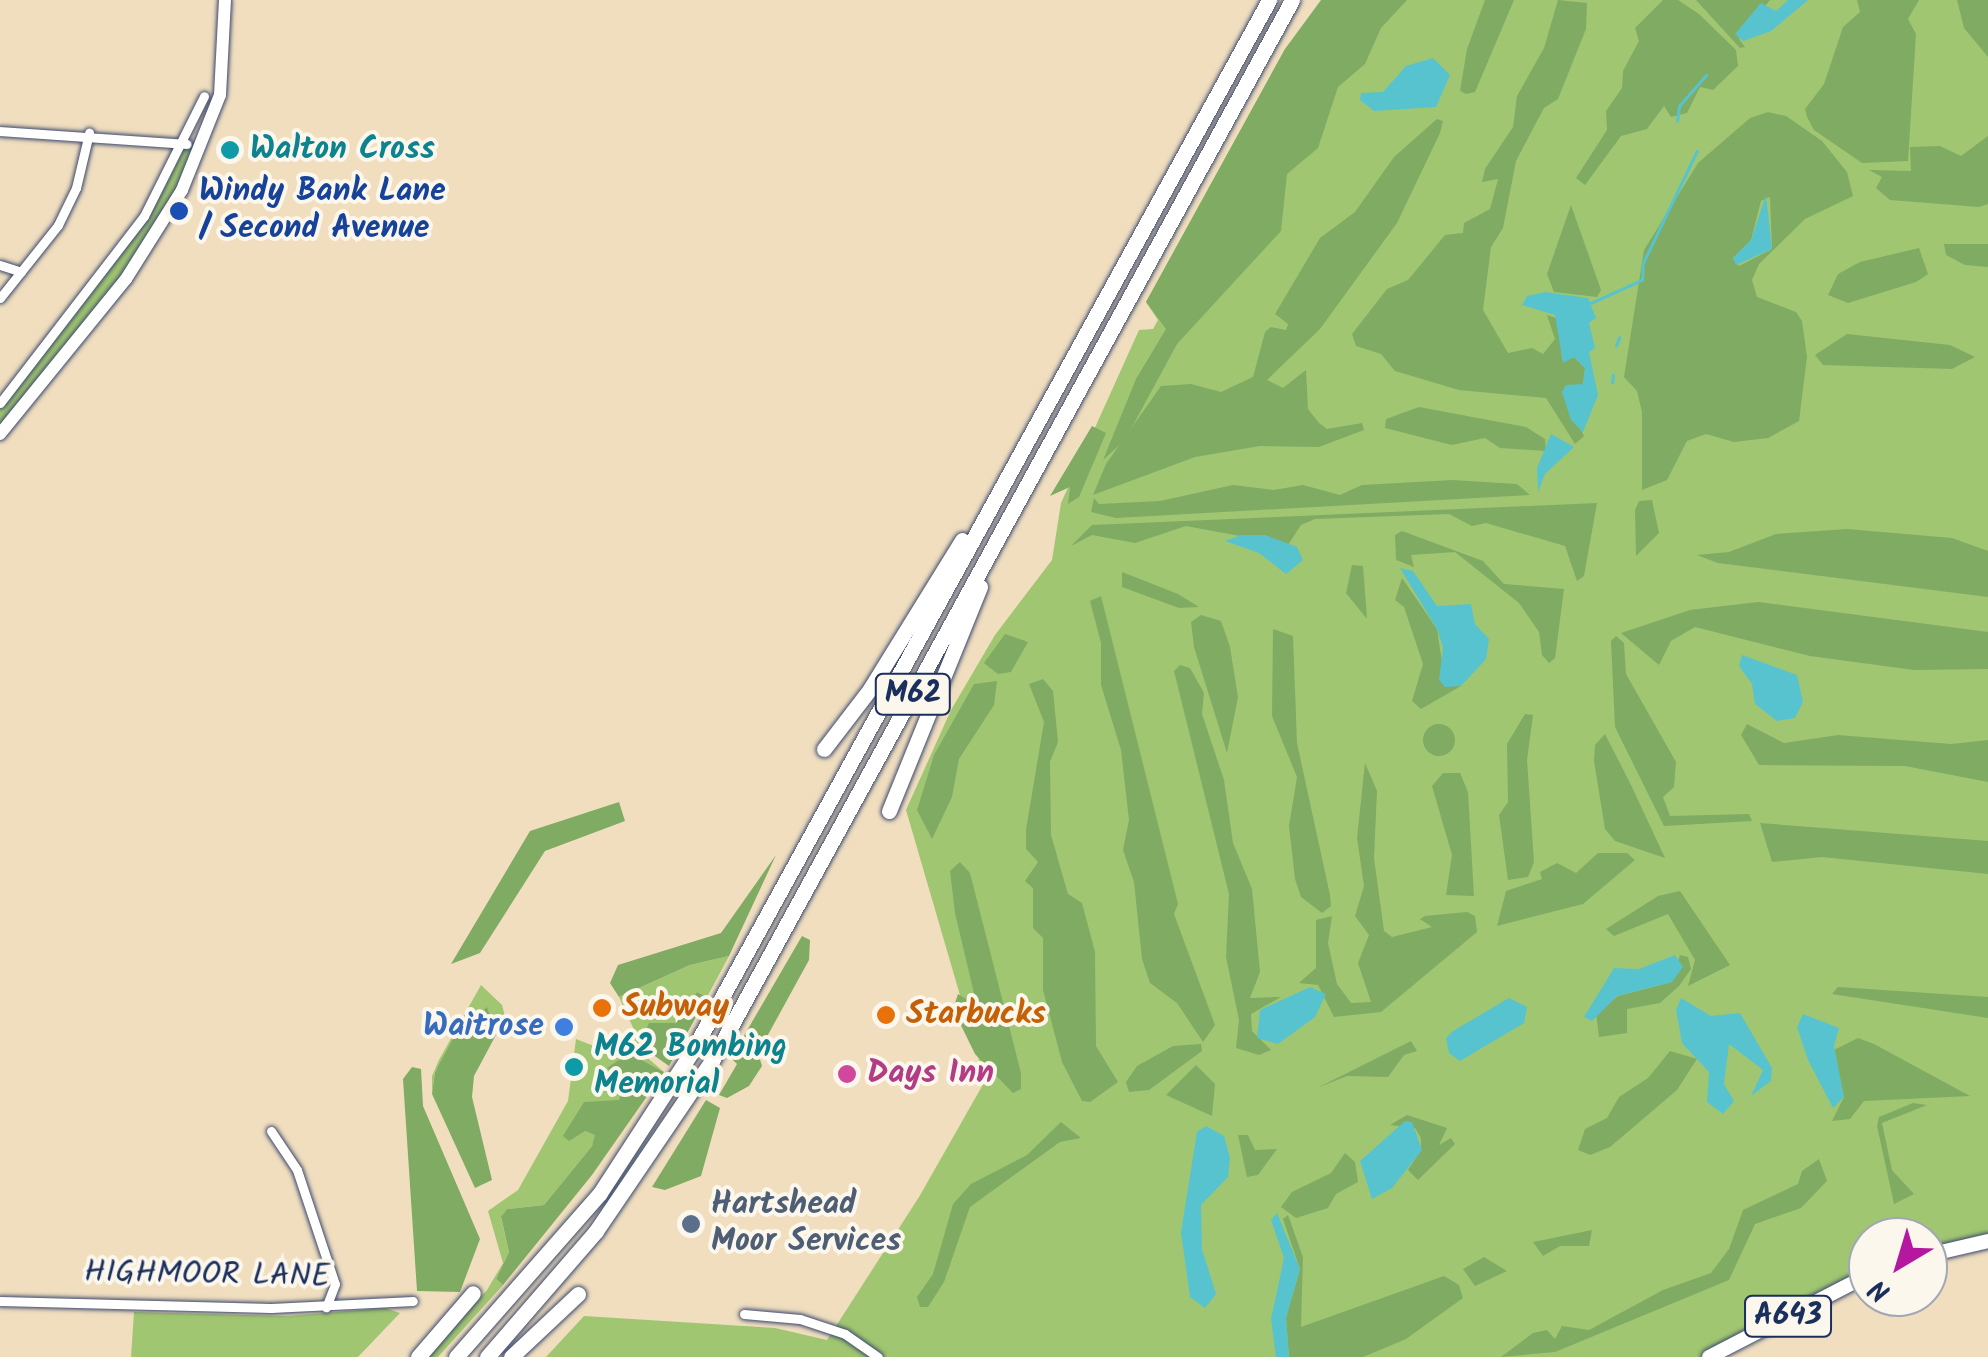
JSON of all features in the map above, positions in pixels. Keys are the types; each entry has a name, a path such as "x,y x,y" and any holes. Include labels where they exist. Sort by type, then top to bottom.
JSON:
{"highway":[{"name":"M62","path":"456,1357 600,1193 693,1050 1269,0"},
{"name":"M62","path":"487,1357 596,1231 674,1123 1292,0"},
{"path":"824,750 1003,481"},
{"path":"889,811 1017,500"},
{"path":"418,1357 474,1293"},
{"path":"511,1357 578,1294"}],"main road":[{"path":"0,434 148,248 201,147 225,70 225,0"},
{"path":"1948,1250 1988,1241"},
{"name":"A643","path":"1709,1357 1848,1285"}],"street":[{"path":"0,403 114,261 184,144 204,96"},
{"path":"0,131 90,133 201,147"},
{"path":"0,298 76,188 90,133"},
{"path":"0,265 21,272"},
{"path":"271,1131 297,1170 334,1284 326,1307"},
{"name":"HIGHMOOR LANE","path":"0,1302 326,1307 413,1301"},
{"path":"744,1314 800,1319 846,1334 878,1357"}],"green space":[{"path":"1321,0 1407,0 1381,28 1365,64 1338,87 1318,148 1287,174 1281,231 1177,344 1125,440 1103,460 1136,379 1166,329 1146,302 1285,49"},
{"path":"1325,0 1988,0 1988,1241 1948,1250 1948,1217 1848,1217 1848,1285 1709,1357 546,1357 584,1316 775,1328 827,1340 919,1197 985,1081 906,810 951,710 995,635 1052,560 1061,503 1139,330 1153,329 1158,320 1146,302 1285,49"},
{"path":"1485,0 1514,0 1475,92 1466,94 1460,91 1467,49"},
{"path":"1558,0 1587,3 1586,29 1558,99 1544,108 1516,161 1503,228 1491,247 1483,310 1508,353 1532,348 1543,354 1555,339 1547,315 1559,319 1562,360 1574,357 1585,368 1583,384 1562,392 1584,436 1575,444 1546,398 1459,390 1395,371 1381,354 1356,346 1352,334 1387,289 1408,280 1445,235 1463,233 1464,223 1490,209 1498,179 1482,182 1485,169 1513,127 1517,96 1544,48"},
{"path":"1663,0 1678,0 1699,14 1736,50 1738,66 1713,90 1700,87 1687,113 1671,117 1664,106 1647,129 1621,136 1585,185 1576,178 1607,130 1606,111 1622,88 1623,71 1639,41 1635,28"},
{"path":"1696,0 1770,0 1739,39 1745,47 1740,48"},
{"path":"1857,0 1919,0 1908,19 1916,34 1908,161 1862,163 1814,130 1807,117 1805,109 1824,84 1843,27 1860,12"},
{"path":"1957,0 1988,0 1988,57 1964,28"},
{"path":"1768,112 1786,116 1822,141 1847,172 1853,196 1805,219 1759,264 1752,280 1757,297 1796,312 1802,321 1807,357 1799,421 1768,438 1734,442 1706,434 1687,441 1667,480 1642,490 1642,412 1637,391 1624,377 1644,250 1698,163 1750,118","holes":["1770,197 1772,249 1739,266 1733,258 1751,240 1761,201"]},
{"path":"1437,119 1443,121 1440,133 1397,223 1320,329 1267,380 1283,388 1306,370 1308,409 1319,423 1327,429 1362,423 1364,430 1319,447 1260,446 1195,457 1093,495 1106,464 1161,386 1191,384 1221,392 1253,377 1265,332 1271,327 1286,330 1288,324 1275,314 1320,238 1355,212 1394,157"},
{"path":"1988,136 1988,204 1979,207 1890,200 1876,188 1882,177 1869,170 1911,171 1910,147 1940,146 1961,156"},
{"path":"184,144 201,147 159,232 0,434 0,403 113,261"},
{"path":"1571,205 1601,290 1597,297 1554,292 1547,274"},
{"path":"1944,244 1988,244 1988,267 1965,265 1946,255"},
{"path":"1919,248 1928,274 1916,282 1848,303 1828,295 1838,274 1860,262"},
{"path":"1847,334 1950,345 1975,357 1952,369 1823,365 1815,355"},
{"path":"1419,407 1526,427 1545,439 1546,451 1500,448 1485,438 1452,445 1385,428 1386,419"},
{"path":"1092,426 1106,433 1079,497 1068,504 1070,487 1050,496"},
{"path":"1453,480 1517,484 1530,495 1116,518 1091,512 1094,498 1099,504 1160,501 1233,485 1274,490 1303,485 1340,495 1362,485"},
{"path":"1652,500 1659,533 1636,556 1635,510 1639,501"},
{"path":"1597,503 1584,576 1577,581 1565,546 1486,523 1472,526 1449,514 1315,519 1301,525 1288,545 1186,526 1135,543 1092,535 1071,546 1092,525"},
{"path":"1847,529 1952,538 1988,551 1988,597 1718,563 1697,555 1729,552 1776,534"},
{"path":"1402,531 1483,561 1504,584 1564,589 1555,658 1549,663 1542,655 1539,632 1519,603 1455,552 1411,555 1414,567 1396,560 1395,535"},
{"path":"1352,565 1363,566 1367,619 1346,593"},
{"path":"1122,572 1178,594 1199,607 1179,608 1122,587"},
{"path":"1402,578 1437,629 1443,669 1461,686 1421,709 1412,701 1423,664 1404,607 1395,600"},
{"path":"1101,596 1178,904 1174,914 1215,1025 1203,1042 1177,1003 1150,983 1142,959 1134,882 1123,850 1129,820 1121,750 1101,685 1101,643 1090,601"},
{"path":"1758,602 1988,632 1988,669 1914,670 1810,656 1695,627 1671,641 1659,665 1621,633 1690,610"},
{"path":"1201,615 1221,621 1230,647 1238,697 1227,753 1194,647 1191,622"},
{"path":"1273,629 1293,636 1297,743 1330,895 1331,906 1322,913 1301,897 1295,879 1289,826 1297,777 1272,716"},
{"path":"1005,634 1028,642 1011,672 998,674 984,663"},
{"path":"1616,636 1624,643 1626,674 1676,762 1674,787 1663,797 1670,816 1749,814 1752,821 1664,826 1615,727 1611,641"},
{"path":"1180,665 1190,668 1204,693 1202,714 1224,780 1233,843 1252,889 1260,972 1250,998 1281,997 1251,1014 1252,1031 1271,1050 1259,1055 1236,1048 1239,1020 1226,957 1229,894 1174,671"},
{"path":"1043,679 1053,691 1058,742 1050,762 1051,835 1068,894 1082,903 1095,952 1096,1046 1118,1082 1090,1102 1082,1101 1062,1062 1043,990 1043,938 1033,928 1033,888 1025,881 1038,862 1026,849 1026,830 1044,722 1029,684"},
{"path":"997,681 994,705 959,759 952,797 932,839 917,810 934,755 974,684"},
{"path":"1525,714 1533,715 1527,760 1534,862 1528,877 1508,880 1499,815 1508,802 1507,744"},
{"path":"1439,724 1450,729 1455,740 1450,751 1439,756 1428,751 1423,740 1428,729"},
{"path":"1747,724 1784,743 1838,735 1951,744 1988,740 1988,782 1905,766 1759,765 1741,735"},
{"path":"1605,734 1665,858 1615,841 1605,829 1594,761 1595,745"},
{"path":"1365,763 1377,791 1374,858 1384,931 1392,937 1432,927 1420,919 1425,916 1467,912 1475,916 1477,932 1381,1012 1334,1017 1318,985 1299,983 1316,968 1316,920 1332,916 1328,943 1337,984 1351,1003 1371,1002 1358,963 1369,935 1355,916 1364,886 1357,838"},
{"path":"1443,773 1460,773 1468,792 1474,896 1446,895 1452,855 1432,786"},
{"path":"619,802 625,821 545,851 480,953 451,964 530,831"},
{"path":"1760,823 1988,841 1988,874 1822,857 1772,862"},
{"path":"1598,853 1627,853 1635,860 1583,904 1497,926 1506,891 1542,879 1540,872 1557,863 1576,873"},
{"path":"776,855 729,956 690,965 619,997 610,983 618,965 721,933"},
{"path":"960,862 970,873 1021,1073 1021,1089 1013,1093 975,1054 953,1009 958,994 977,1006 955,913 950,871"},
{"path":"1680,891 1730,965 1688,986 1695,960 1668,914 1614,936 1606,929 1658,896"},
{"path":"802,936 810,940 809,960 758,1053 762,1066 749,1086 727,1098 719,1095 737,1064 731,1058"},
{"path":"1680,955 1688,957 1691,969 1679,986 1660,1003 1627,1009 1627,1033 1599,1037 1596,1013 1618,996 1672,982"},
{"path":"729,956 707,997 697,992 673,1024 644,1034 652,1054 636,1048 664,1072 629,1053 608,1068 622,1079 619,1100 585,1131 596,1135 592,1146 544,1205 507,1209 501,1218 509,1252 496,1279 503,1285 438,1357 424,1357 487,1290 503,1263 488,1211 518,1190 568,1101 576,1039 612,1053 621,1039 632,1044 636,1034 619,997 690,965"},
{"path":"481,985 502,1005 506,1020 497,1033 487,1008 435,1071 432,1094 432,1076 439,1060"},
{"path":"1838,987 1988,997 1988,1018 1832,994"},
{"path":"697,992 707,997 669,1066 652,1054 644,1034 649,1023 674,1023"},
{"path":"487,1007 497,1033 474,1076 472,1097 492,1180 475,1188 432,1094 435,1072 455,1035"},
{"path":"1858,1038 1970,1096 1864,1101 1850,1119 1832,1121 1844,1097 1834,1050"},
{"path":"1411,1041 1417,1051 1404,1055 1388,1077 1347,1076 1317,1088"},
{"path":"1201,1044 1202,1051 1149,1090 1129,1092 1126,1082 1137,1066 1173,1046"},
{"path":"1670,1051 1697,1059 1677,1090 1610,1147 1590,1155 1578,1150 1585,1129 1607,1118 1619,1097 1648,1078"},
{"path":"629,1053 664,1072 592,1175 503,1285 496,1279 509,1252 501,1217 507,1209 544,1205 592,1146 595,1135 585,1131 569,1141 563,1136 584,1102 619,1100 622,1079 607,1068"},
{"path":"1196,1065 1215,1084 1212,1116 1166,1095"},
{"path":"412,1067 421,1069 423,1106 480,1239 460,1292 417,1291 403,1079"},
{"path":"706,1100 720,1108 701,1176 665,1190 652,1187"},
{"path":"1913,1103 1927,1105 1882,1123 1892,1170 1914,1194 1894,1204 1877,1126 1879,1117"},
{"path":"1407,1115 1447,1128 1439,1145 1451,1138 1455,1144 1418,1180 1408,1170 1421,1150 1421,1138 1415,1128 1390,1125"},
{"path":"1061,1122 1081,1138 1060,1142 970,1207 944,1282 928,1307 920,1307 917,1297 933,1274 953,1204 971,1184 1027,1155"},
{"path":"1238,1135 1248,1135 1255,1150 1277,1149 1258,1175 1247,1177"},
{"path":"1345,1153 1355,1162 1358,1182 1336,1194 1328,1208 1296,1218 1281,1207 1292,1192 1331,1173"},
{"path":"1819,1159 1827,1181 1801,1208 1755,1224 1729,1280 1555,1352 1501,1357 1533,1333 1547,1330 1555,1339 1562,1326 1589,1330 1663,1290 1711,1273 1729,1249 1743,1210 1798,1184 1802,1171"},
{"path":"1288,1215 1303,1257 1301,1327 1444,1276 1459,1285 1463,1298 1406,1339 1363,1357 1289,1357 1286,1318 1300,1269 1283,1219"},
{"path":"1592,1230 1589,1246 1560,1246 1543,1256 1533,1242"},
{"path":"1484,1257 1507,1271 1475,1286 1463,1269"},
{"path":"385,1308 400,1313 358,1357 131,1357 134,1312 287,1316"}],"water":[{"path":"1788,0 1808,0 1771,31 1743,41 1735,34 1761,3 1776,11"},
{"path":"1433,58 1450,75 1436,107 1374,111 1360,100 1361,93 1383,92 1406,66"},
{"path":"1766,195 1772,249 1736,265 1733,258 1751,240"},
{"path":"1545,292 1588,298 1596,318 1589,323 1595,348 1589,352 1598,395 1583,432 1571,420 1562,392 1566,385 1583,384 1585,368 1574,357 1563,363 1555,315 1522,305 1527,296"},
{"path":"1551,434 1574,447 1545,474 1538,492 1537,468"},
{"path":"1241,535 1265,535 1297,547 1303,560 1286,574 1259,553 1225,541"},
{"path":"1400,568 1413,571 1437,606 1471,604 1475,624 1489,639 1486,659 1461,686 1445,687 1439,680 1443,648 1437,629"},
{"path":"1742,655 1797,675 1803,702 1795,718 1777,721 1755,704 1752,684 1739,666"},
{"path":"1675,955 1683,967 1672,982 1617,996 1592,1021 1584,1017 1614,968 1639,969"},
{"path":"1310,987 1326,994 1315,1017 1278,1044 1257,1038 1260,1010"},
{"path":"1509,998 1527,1007 1524,1023 1460,1061 1449,1053 1446,1038 1453,1031"},
{"path":"1681,998 1711,1016 1740,1013 1772,1068 1771,1081 1751,1096 1763,1070 1729,1044 1724,1084 1734,1101 1723,1114 1707,1102 1709,1072 1682,1043 1676,1010"},
{"path":"1803,1014 1839,1028 1834,1046 1844,1097 1833,1108 1808,1060 1797,1027"},
{"path":"1405,1121 1412,1122 1422,1150 1392,1188 1372,1199 1360,1161"},
{"path":"1206,1126 1224,1136 1230,1158 1228,1177 1201,1205 1202,1249 1216,1294 1205,1308 1190,1297 1181,1232 1197,1132"},
{"path":"1277,1213 1300,1269 1286,1318 1289,1357 1276,1357 1271,1319 1284,1258 1271,1220"}],"waterway":[{"path":"1677,121 1679,106 1706,75"},
{"path":"1591,303 1642,280 1643,263 1697,151"},
{"path":"1616,346 1619,338"},
{"path":"1612,383 1613,375"}],"place":[{"name":"Walton Cross","path":"230,150"},
{"name":"Windy Bank Lane / Second Avenue","path":"179,211"},
{"name":"Subway","path":"602,1008"},
{"name":"Starbucks","path":"886,1015"},
{"name":"Waitrose","path":"564,1027"},
{"name":"M62 Bombing Memorial","path":"574,1067"},
{"name":"Days Inn","path":"847,1074"},
{"name":"Hartshead Moor Services","path":"691,1224"}]}
